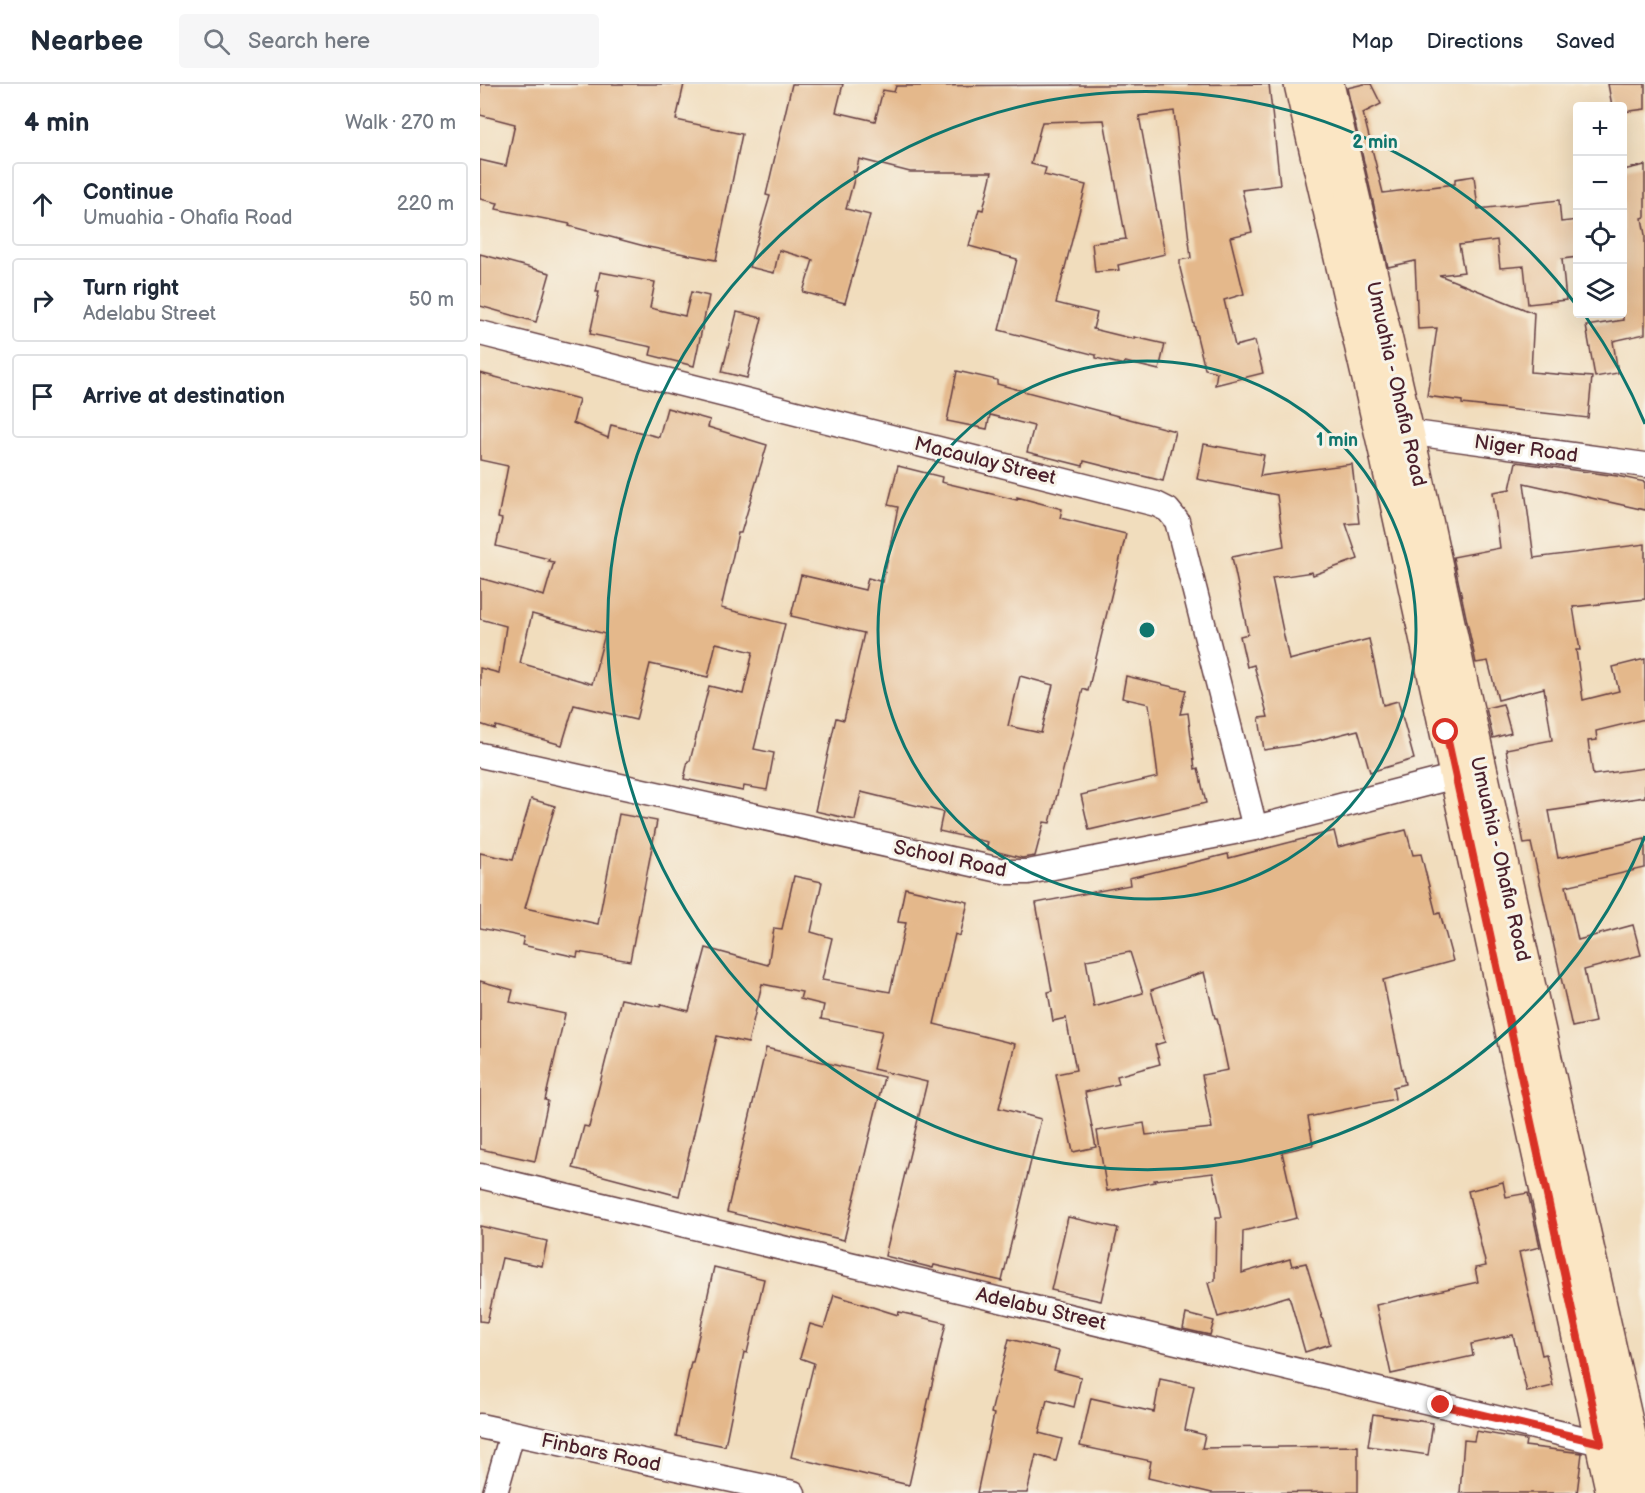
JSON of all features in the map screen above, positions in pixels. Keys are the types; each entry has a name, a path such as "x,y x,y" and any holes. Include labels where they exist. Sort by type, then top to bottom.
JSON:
{"main road":[{"name":"Umuahia - Ohafia Road","path":"1301,84 1386,455 1613,1493"},
{"name":"Umuahia - Ohafia Road","path":"1327,84 1407,432 1642,1493"}],"street":[{"name":"Macaulay Street","path":"480,333 1156,504 1168,510 1177,521 1255,828"},
{"name":"Niger Road","path":"1407,432 1645,465"},
{"name":"School Road","path":"480,755 1009,873 1028,872 1255,828 1456,776"},
{"name":"Adelabu Street","path":"480,1176 1601,1443"},
{"name":"Finbars Road","path":"480,1426 792,1493"},
{"path":"495,1493 512,1434"}],"building":[{"path":"480,84 684,84 676,120 742,134 716,260 648,247 569,226 570,224 496,209 498,203 480,199 480,160 506,166 515,124 480,115"},
{"path":"792,84 843,84 836,112 875,121 883,90 894,92 896,86 1269,84 1280,185 1242,190 1252,232 1230,237 1244,294 1224,300 1235,346 1255,341 1263,373 1215,385 1217,372 1205,369 1180,268 1180,260 1191,258 1174,111 1139,116 1165,254 1118,265 1119,270 1095,272 1092,243 1126,239 1104,120 1042,122 1031,164 1046,168 1044,175 1086,185 1056,303 1097,313 1093,329 1165,344 1159,370 1096,358 1096,355 999,330 1017,259 969,246 979,209 983,210 992,172 910,172 859,159 856,172 853,172 855,176 846,209 870,215 845,303 803,292 813,260 779,250 774,273 749,267 770,196 766,195"},
{"path":"1371,84 1381,104 1363,113 1383,193 1455,184 1455,179 1474,176 1478,209 1559,200 1561,222 1573,221 1573,258 1562,259 1566,300 1528,304 1524,266 1500,268 1497,240 1459,245 1464,272 1439,275 1534,313 1531,372 1592,377 1588,418 1462,404 1462,401 1427,396 1437,328 1418,329 1415,261 1388,267 1347,88"},
{"path":"1608,84 1645,84 1645,109 1627,111 1627,102 1611,102"},
{"path":"1645,165 1645,217 1642,218 1645,235 1645,334 1613,341 1618,373 1595,377 1586,326 1627,318 1627,169"},
{"path":"480,254 550,273 536,322 480,306"},
{"path":"600,272 655,282 650,308 685,316 691,292 709,296 694,366 650,355 652,347 590,334 599,292 596,292"},
{"path":"737,312 762,318 747,378 722,372"},
{"path":"957,371 997,380 997,384 1175,431 1163,481 1084,461 1083,466 1027,452 1034,426 990,415 987,429 947,421"},
{"path":"480,373 579,399 573,423 608,438 611,425 659,437 667,408 710,420 708,427 767,445 741,533 738,533 721,608 785,624 754,749 774,753 767,790 744,786 743,791 684,779 709,686 743,694 753,652 716,643 708,677 650,664 636,720 574,705 562,745 496,726 495,729 480,724 480,668 499,673 506,626 480,619 480,578 544,596 554,562 496,546 502,519 498,518 508,466 480,460","holes":["532,614 605,634 592,684 520,663"]},
{"path":"1204,444 1264,455 1260,476 1352,464 1359,523 1346,524 1358,559 1313,575 1312,572 1272,578 1289,660 1369,639 1383,705 1398,701 1414,759 1370,772 1358,730 1303,744 1264,750 1259,718 1268,717 1254,665 1247,667 1240,636 1248,634 1232,557 1284,546 1277,495 1197,479"},
{"path":"1516,462 1645,482 1645,510 1524,483 1534,558 1645,544 1645,599 1573,607 1580,650 1576,650 1583,700 1619,691 1613,667 1645,659 1645,719 1596,731 1597,740 1588,741 1593,775 1645,768 1645,797 1549,811 1558,858 1645,839 1645,868 1566,886 1578,940 1633,925 1641,955 1584,970 1595,1022 1572,1027 1531,843 1524,844 1506,749 1552,740 1544,688 1498,700 1488,661 1476,663 1453,557 1500,548 1493,492 1510,489"},
{"path":"898,466 942,477 941,482 1017,500 1017,497 1062,509 1060,518 1126,534 1088,691 1083,689 1050,823 1044,822 1035,856 1022,858 986,849 988,842 939,831 943,812 861,792 855,820 815,811 836,718 844,720 864,633 791,616 801,575 865,590 868,578 883,582 898,507 888,505","holes":["1020,676 1053,685 1041,733 1008,726"]},
{"path":"1126,676 1186,690 1180,714 1188,713 1195,769 1198,768 1206,803 1089,830 1081,795 1158,777 1149,704 1122,698"},
{"path":"1503,704 1511,733 1493,738 1486,708"},
{"path":"531,799 555,806 525,908 598,924 619,814 657,821 630,961 578,952 577,957 522,945 524,937 480,928 480,853 513,860"},
{"path":"1406,830 1413,855 1421,854 1436,914 1440,913 1453,961 1383,980 1405,1084 1393,1087 1395,1099 1308,1117 1313,1145 1282,1152 1297,1218 1243,1231 1242,1273 1290,1259 1292,1266 1306,1263 1330,1344 1305,1352 1289,1296 1218,1317 1208,1283 1215,1281 1216,1217 1222,1217 1213,1173 1154,1180 1155,1182 1107,1191 1097,1131 1144,1123 1146,1135 1212,1128 1202,1075 1228,1070 1204,972 1151,990 1165,1042 1155,1045 1160,1064 1117,1076 1119,1084 1085,1092 1096,1147 1073,1152 1056,1074 1076,1070 1066,1018 1053,1021 1048,992 1052,991 1036,903 1130,885 1129,878 1228,854 1229,858 1334,831 1338,847","holes":["1130,952 1143,993 1094,1007 1086,960"]},
{"path":"794,876 822,882 811,932 832,938 822,980 890,992 906,923 898,922 905,888 968,902 960,936 955,934 934,1024 1015,1044 999,1108 1041,1119 1002,1281 885,1256 927,1082 873,1069 882,1031 821,1019 824,1005 800,999 802,992 762,984 748,1043 717,1036 679,1196 573,1168 584,1126 589,1127 621,999 660,1007 661,1004 689,1011 706,948 768,965 774,928 782,929"},
{"path":"480,981 513,990 510,1002 565,1014 545,1100 548,1101 535,1161 480,1149"},
{"path":"766,1048 884,1077 844,1240 727,1212"},
{"path":"1503,1182 1506,1197 1528,1193 1540,1247 1519,1252 1542,1355 1546,1354 1553,1386 1527,1392 1513,1335 1471,1344 1473,1356 1391,1374 1376,1305 1478,1282 1475,1268 1486,1266 1468,1191"},
{"path":"1068,1217 1118,1228 1101,1301 1051,1290"},
{"path":"480,1226 547,1241 542,1266 502,1258 487,1322 480,1321"},
{"path":"714,1267 764,1279 747,1353 744,1352 725,1446 676,1436"},
{"path":"834,1295 898,1315 899,1312 946,1323 909,1485 791,1457 814,1363 800,1358 810,1324 824,1328"},
{"path":"1186,1314 1214,1321 1210,1335 1183,1329"},
{"path":"1009,1339 1059,1351 1054,1370 1081,1377 1074,1407 1047,1400 1039,1433 1062,1439 1056,1461 1036,1455 1027,1493 977,1493 994,1414 991,1413"},
{"path":"1160,1379 1194,1386 1185,1430 1205,1435 1202,1448 1358,1446 1358,1492 1212,1493 1148,1478 1151,1461 1080,1446 1091,1398 1154,1412"},
{"path":"1373,1414 1433,1423 1428,1455 1368,1446"},
{"path":"1476,1431 1526,1440 1525,1446 1582,1453 1577,1493 1460,1493 1464,1440 1474,1441"}],"route":[{"path":"1441,1405 1601,1443 1446,732"}]}
